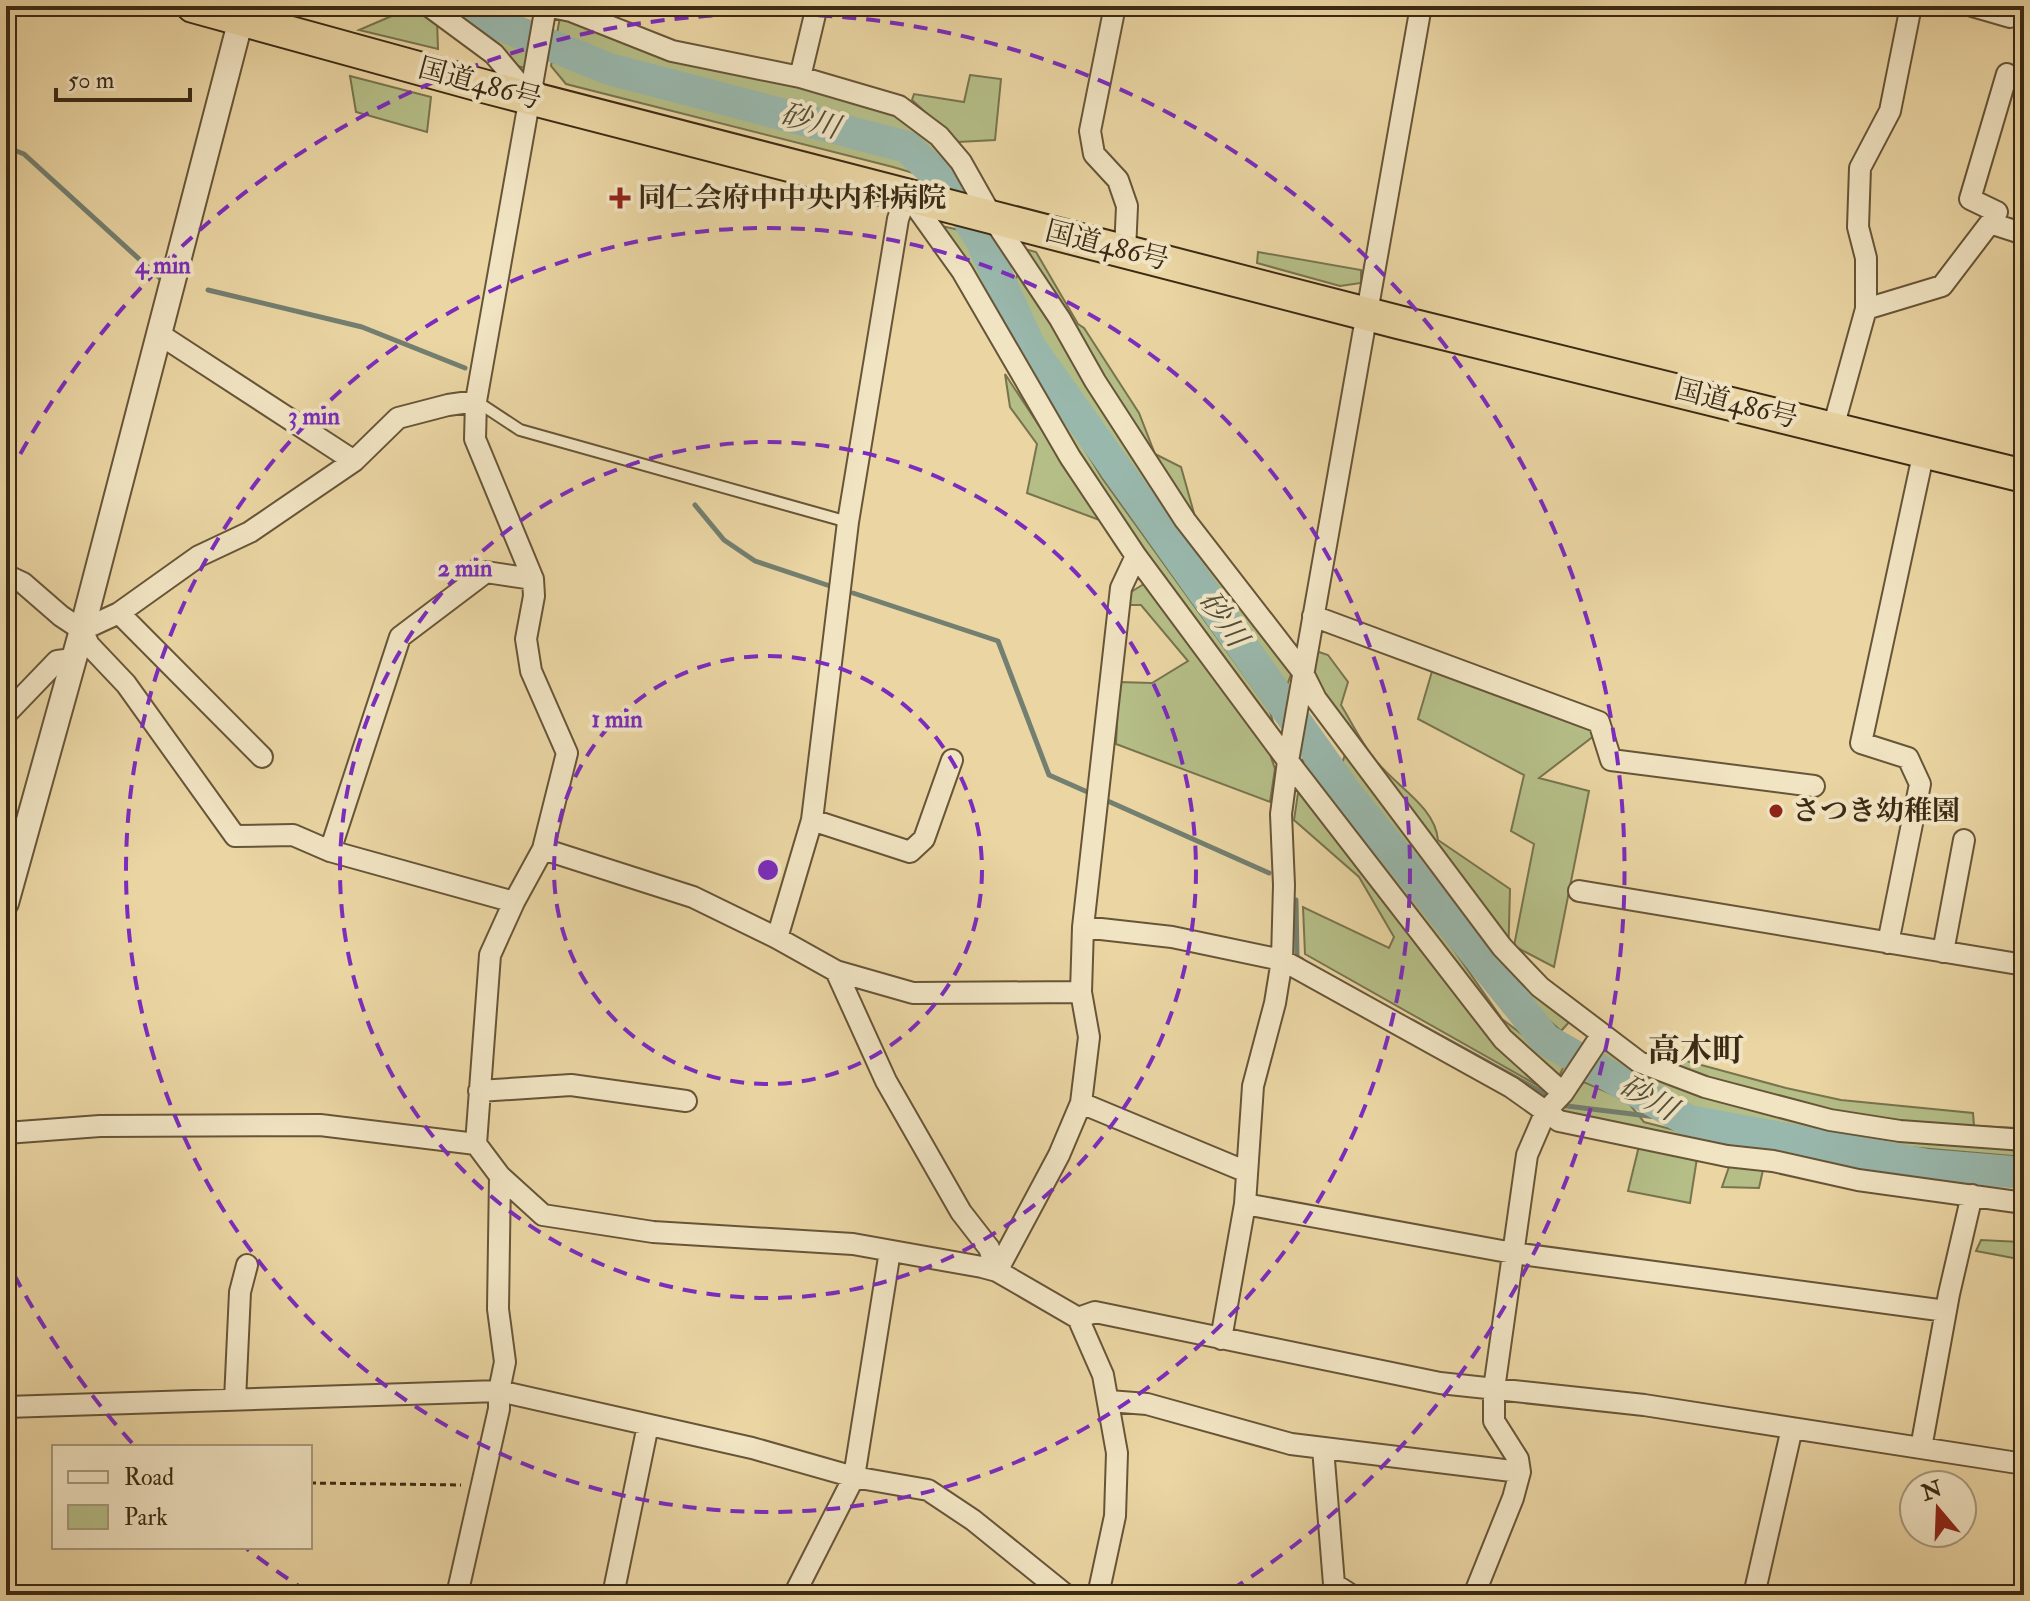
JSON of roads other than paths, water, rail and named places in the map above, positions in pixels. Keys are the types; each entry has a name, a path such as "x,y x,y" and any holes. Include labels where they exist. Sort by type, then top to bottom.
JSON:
{"highway":[{"name":"国道486号","path":"193,6 532,85 992,217 2024,476"}],"street":[{"path":"429,6 532,85"},
{"path":"1098,1595 1115,1516 1117,1453 1103,1375 1078,1318 997,1271 853,1244 653,1232 543,1215 500,1176 476,1144 490,955 543,849 567,753 531,671 526,639 534,596 533,579 475,439 476,401 546,6 571,11 672,51 800,77 899,106 939,136 954,154 1060,319 1095,381 1185,520 1302,671 1316,699 1502,947 1540,987 1639,1062 1705,1087 1830,1120 1900,1131 2024,1140"},
{"path":"800,77 817,6"},
{"path":"1115,6 1090,131 1094,154 1118,180 1127,206 1125,251"},
{"path":"1221,1339 1245,1204 1253,1086 1275,1003 1282,960 1284,885 1281,814 1288,761 1421,6"},
{"path":"1833,428 1866,309 1866,258 1858,227 1860,168 1890,111 1911,6"},
{"path":"1972,6 2010,17 2023,6"},
{"path":"6,903 82,630 241,19"},
{"path":"1866,309 1942,286 1997,212 1970,199 2007,74"},
{"path":"777,938 812,820 848,522 898,219 917,196 1070,457 1136,556 1288,761 1503,1039 1563,1093"},
{"path":"1990,223 2024,234"},
{"path":"159,334 354,461"},
{"path":"82,630 119,613 199,556 250,532 354,461 398,418 476,401"},
{"path":"1888,943 1920,784 1908,758 1861,743 1924,451"},
{"path":"997,1271 1059,1155 1081,1103 1089,1037 1081,992 1083,927 1121,588 1136,556"},
{"path":"330,851 400,637 486,572 533,579"},
{"path":"6,575 23,583 82,630 89,645 126,684 235,836 293,835 330,851 514,902"},
{"path":"119,613 262,757"},
{"path":"1313,616 1599,722 1611,760 1814,786"},
{"path":"6,714 57,661 73,659"},
{"path":"812,820 910,852 924,839 952,760"},
{"path":"1943,952 1964,840"},
{"path":"543,849 693,897 836,971 913,993 1081,992"},
{"path":"1579,891 2024,965"},
{"path":"1083,927 1172,937 1282,960 1511,1087 1559,1121 1858,1180 2024,1203"},
{"path":"836,971 886,1081 961,1212 989,1248 997,1271"},
{"path":"1474,1595 1513,1498 1520,1472 1518,1459 1494,1421 1494,1389 1527,1155 1546,1111 1563,1093 1602,1034"},
{"path":"479,1091 571,1085 686,1101"},
{"path":"1081,1103 1247,1172"},
{"path":"6,1133 100,1126 320,1125 476,1144"},
{"path":"457,1595 499,1409 505,1362 498,1309 500,1176"},
{"path":"1921,1448 1946,1311 1972,1195"},
{"path":"1245,1204 1513,1253 1946,1311"},
{"path":"794,1595 854,1477 890,1251"},
{"path":"235,1400 240,1292 247,1265"},
{"path":"1078,1318 1095,1312 1440,1383 1644,1405 2024,1464"},
{"path":"6,1407 499,1391 752,1448 854,1477 928,1490 973,1520 1066,1595"},
{"path":"1109,1401 1147,1404 1291,1444 1520,1472"},
{"path":"613,1595 648,1425"},
{"path":"1754,1595 1792,1428"},
{"path":"1323,1448 1334,1584 1351,1595"}],"lane":[{"path":"476,401 520,430 848,522"}],"waterway":[{"name":"砂川","path":"468,6 486,19 609,69 907,147 946,184 980,238 1030,347 1347,794 1546,1040 1689,1121 1927,1165 2024,1173"},
{"path":"6,147 24,154 161,279"},
{"path":"208,290 362,327 465,368"},
{"path":"695,505 724,540 755,561 830,586"},
{"path":"853,593 998,641 1049,775 1092,794"},
{"path":"1101,798 1269,873"},
{"path":"1296,900 1297,957 1302,960"},
{"path":"1412,1021 1551,1097"},
{"path":"1560,1102 1567,1106 1689,1121"}],"place":[{"name":"同仁会府中中央内科病院","path":"620,198"},
{"name":"さつき幼稚園","path":"1776,811"}],"district":[{"name":"高木町","path":"1696,1051"}]}
